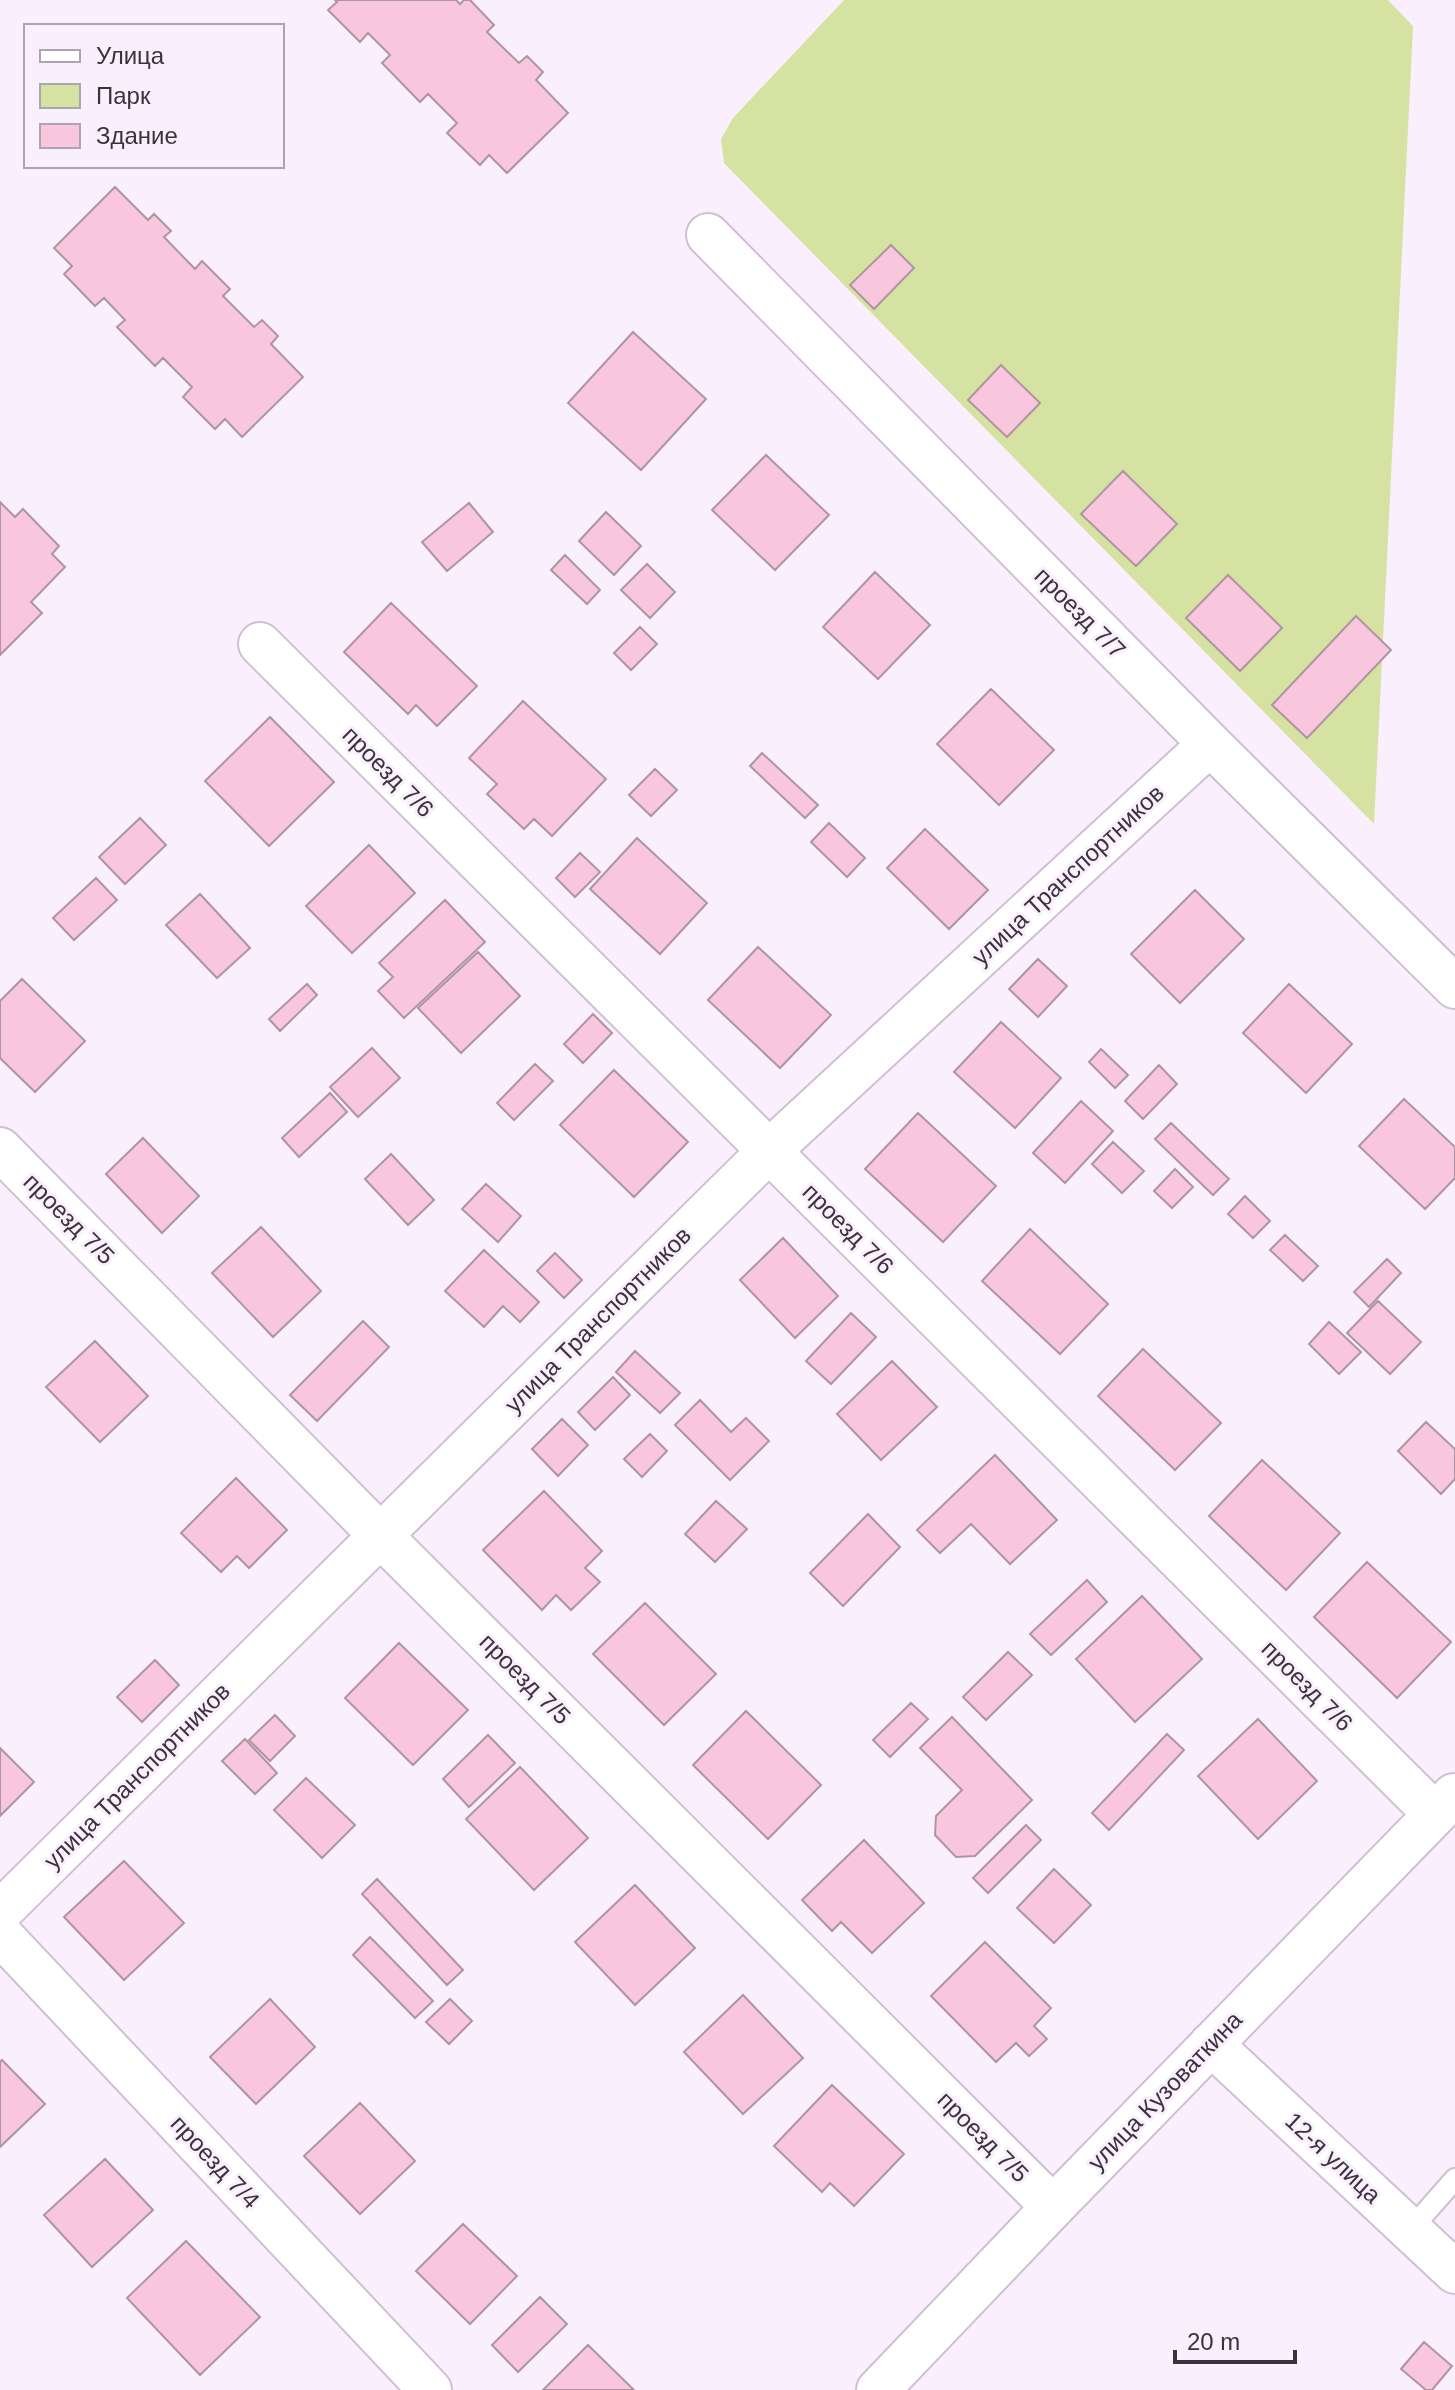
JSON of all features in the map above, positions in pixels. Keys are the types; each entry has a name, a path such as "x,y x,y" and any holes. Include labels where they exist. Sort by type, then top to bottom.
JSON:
{"street":[{"name":"проезд 7/7","path":"708,235 1210,744 1455,987"},
{"name":"проезд 7/6","path":"260,644 769,1151 1445,1804"},
{"name":"улица Транспортников","path":"0,1912 769,1151 1210,744"},
{"name":"проезд 7/5","path":"0,1149 380,1535 1053,2207"},
{"name":"улица Кузоваткина","path":"878,2390 1445,1804"},
{"name":"проезд 7/4","path":"0,1934 430,2390"},
{"name":"12-я улица","path":"1211,2044 1455,2272"}],"lane":[{"path":"1410,2230 1455,2179"}],"green space":[{"path":"844,0 1388,0 1413,26 1374,824 724,163 721,139 733,118"}],"building":[{"path":"335,0 456,0 460,4 470,0 494,25 487,32 519,63 527,56 543,72 536,80 568,113 507,173 489,155 480,165 447,133 457,123 428,94 420,102 382,63 390,55 368,33 360,42 328,10 337,2"},
{"path":"115,187 148,220 154,214 171,231 164,237 195,269 202,261 230,289 223,296 254,327 262,320 278,336 271,344 303,377 242,437 225,419 215,429 183,397 192,387 163,358 155,366 117,327 125,320 104,298 95,306 64,274 72,266 54,248"},
{"path":"891,245 914,268 874,309 850,285"},
{"path":"633,332 706,399 641,470 568,403"},
{"path":"1001,365 1040,403 1007,437 968,400"},
{"path":"766,455 829,515 775,570 712,510"},
{"path":"1123,471 1177,524 1136,566 1081,514"},
{"path":"0,502 15,517 23,509 59,546 52,554 65,567 31,602 42,613 0,655"},
{"path":"469,503 493,532 447,571 422,542"},
{"path":"606,512 641,546 614,575 579,541"},
{"path":"565,555 600,590 587,604 551,570"},
{"path":"647,564 675,592 650,618 621,590"},
{"path":"875,572 930,625 878,679 823,627"},
{"path":"1228,575 1282,628 1240,671 1186,618"},
{"path":"391,603 477,686 437,726 416,705 408,714 344,652"},
{"path":"1356,616 1391,650 1307,738 1272,705"},
{"path":"640,627 657,644 631,670 614,653"},
{"path":"991,689 1054,750 999,805 937,744"},
{"path":"523,701 606,779 552,836 534,819 524,829 487,794 497,784 469,758"},
{"path":"270,717 334,782 269,846 205,781"},
{"path":"762,753 818,805 805,818 750,766"},
{"path":"655,769 677,790 651,816 629,795"},
{"path":"140,818 166,845 125,884 99,857"},
{"path":"829,823 865,858 847,877 811,842"},
{"path":"925,829 988,890 949,929 887,868"},
{"path":"637,838 707,903 660,954 590,889"},
{"path":"369,845 415,893 352,953 306,906"},
{"path":"580,853 600,872 575,897 556,878"},
{"path":"96,878 117,900 74,940 53,918"},
{"path":"1195,890 1244,939 1180,1003 1131,954"},
{"path":"200,894 250,948 217,978 166,925"},
{"path":"445,900 485,942 404,1018 378,991 393,977 379,963"},
{"path":"758,947 831,1015 780,1068 708,1000"},
{"path":"478,952 520,996 461,1053 418,1008"},
{"path":"1038,959 1067,986 1038,1017 1009,989"},
{"path":"22,979 85,1041 35,1092 0,1058 0,1001"},
{"path":"307,984 317,995 280,1031 269,1019"},
{"path":"1289,984 1352,1044 1306,1093 1243,1033"},
{"path":"593,1014 612,1033 583,1063 564,1044"},
{"path":"1001,1022 1061,1078 1015,1128 954,1072"},
{"path":"372,1048 400,1078 358,1117 330,1087"},
{"path":"1101,1049 1128,1075 1115,1088 1089,1062"},
{"path":"535,1064 553,1081 514,1120 497,1103"},
{"path":"1159,1065 1177,1084 1143,1119 1125,1101"},
{"path":"614,1070 688,1142 634,1197 560,1125"},
{"path":"330,1093 347,1112 299,1157 282,1138"},
{"path":"1404,1099 1455,1147 1455,1178 1425,1209 1359,1146"},
{"path":"1081,1101 1113,1131 1065,1183 1033,1153"},
{"path":"918,1113 996,1186 943,1242 865,1169"},
{"path":"1171,1123 1229,1179 1213,1195 1155,1139"},
{"path":"143,1138 199,1196 162,1233 106,1174"},
{"path":"1113,1142 1144,1171 1122,1193 1092,1164"},
{"path":"391,1154 434,1200 408,1225 365,1179"},
{"path":"1175,1169 1193,1187 1172,1208 1154,1191"},
{"path":"486,1184 521,1216 498,1242 462,1209"},
{"path":"1245,1196 1270,1221 1253,1238 1228,1214"},
{"path":"261,1227 321,1291 273,1337 212,1273"},
{"path":"1030,1229 1108,1304 1060,1354 982,1281"},
{"path":"1285,1235 1318,1266 1303,1281 1270,1250"},
{"path":"783,1238 838,1296 795,1338 740,1280"},
{"path":"484,1250 539,1302 520,1322 503,1306 484,1327 445,1291"},
{"path":"555,1253 582,1280 564,1298 537,1271"},
{"path":"1387,1259 1401,1273 1369,1307 1354,1292"},
{"path":"1378,1301 1421,1342 1390,1374 1347,1333"},
{"path":"851,1313 876,1337 831,1384 806,1361"},
{"path":"363,1321 389,1347 317,1421 290,1395"},
{"path":"1329,1322 1361,1352 1339,1374 1309,1344"},
{"path":"95,1341 148,1396 100,1442 46,1387"},
{"path":"1143,1349 1221,1423 1175,1470 1098,1396"},
{"path":"635,1351 680,1393 660,1413 616,1372"},
{"path":"892,1361 937,1407 881,1460 837,1414"},
{"path":"613,1377 630,1395 595,1430 578,1412"},
{"path":"700,1400 731,1432 746,1418 769,1441 730,1480 675,1425"},
{"path":"562,1419 588,1445 558,1476 532,1449"},
{"path":"1426,1422 1455,1449 1455,1479 1441,1494 1398,1451"},
{"path":"650,1434 667,1451 642,1477 624,1459"},
{"path":"995,1455 1057,1520 1010,1564 971,1524 940,1553 917,1530"},
{"path":"1262,1460 1340,1533 1286,1590 1209,1516"},
{"path":"236,1478 287,1530 249,1568 237,1556 221,1572 181,1533"},
{"path":"544,1491 602,1551 585,1568 600,1582 571,1610 556,1595 542,1610 483,1550"},
{"path":"716,1501 747,1529 715,1562 685,1534"},
{"path":"868,1514 900,1547 843,1606 810,1573"},
{"path":"1367,1562 1451,1642 1397,1698 1314,1617"},
{"path":"1087,1580 1107,1602 1051,1655 1030,1634"},
{"path":"1142,1596 1202,1659 1135,1722 1076,1659"},
{"path":"645,1603 716,1674 664,1725 593,1654"},
{"path":"399,1643 468,1710 413,1765 345,1698"},
{"path":"1008,1652 1032,1675 986,1720 963,1697"},
{"path":"155,1660 179,1685 142,1722 117,1697"},
{"path":"911,1703 928,1719 890,1757 873,1740"},
{"path":"746,1711 821,1785 768,1839 693,1765"},
{"path":"275,1715 295,1736 270,1761 249,1740"},
{"path":"952,1717 1032,1800 975,1856 956,1857 935,1835 936,1816 962,1790 920,1748"},
{"path":"1258,1719 1317,1781 1258,1839 1198,1776"},
{"path":"1167,1734 1184,1750 1109,1830 1092,1813"},
{"path":"488,1735 515,1763 469,1807 443,1779"},
{"path":"245,1739 277,1773 255,1794 222,1761"},
{"path":"0,1748 34,1782 0,1816"},
{"path":"520,1767 588,1838 534,1890 466,1819"},
{"path":"306,1778 355,1825 322,1858 274,1810"},
{"path":"1026,1825 1041,1840 988,1893 973,1878"},
{"path":"864,1840 924,1903 872,1953 841,1922 832,1931 802,1900"},
{"path":"124,1861 184,1923 124,1980 64,1917"},
{"path":"1054,1869 1091,1905 1054,1943 1017,1908"},
{"path":"377,1879 463,1970 447,1985 362,1894"},
{"path":"635,1885 695,1948 635,2005 575,1942"},
{"path":"370,1937 433,2001 415,2018 353,1955"},
{"path":"985,1942 1051,2008 1034,2026 1047,2039 1029,2056 1016,2043 996,2062 931,1996"},
{"path":"743,1995 803,2058 743,2114 684,2052"},
{"path":"270,1999 315,2047 256,2104 210,2057"},
{"path":"450,1999 472,2021 449,2044 426,2022"},
{"path":"2,2060 45,2104 0,2147 0,2062"},
{"path":"832,2085 904,2154 854,2206 830,2183 822,2192 774,2146"},
{"path":"360,2103 415,2161 360,2214 304,2156"},
{"path":"105,2159 153,2210 92,2267 44,2215"},
{"path":"463,2224 517,2276 470,2324 416,2271"},
{"path":"186,2241 260,2317 200,2375 127,2298"},
{"path":"540,2297 567,2324 518,2372 492,2345"},
{"path":"1424,2342 1452,2366 1432,2390 1426,2390 1401,2369"},
{"path":"588,2345 634,2390 543,2390"}]}
